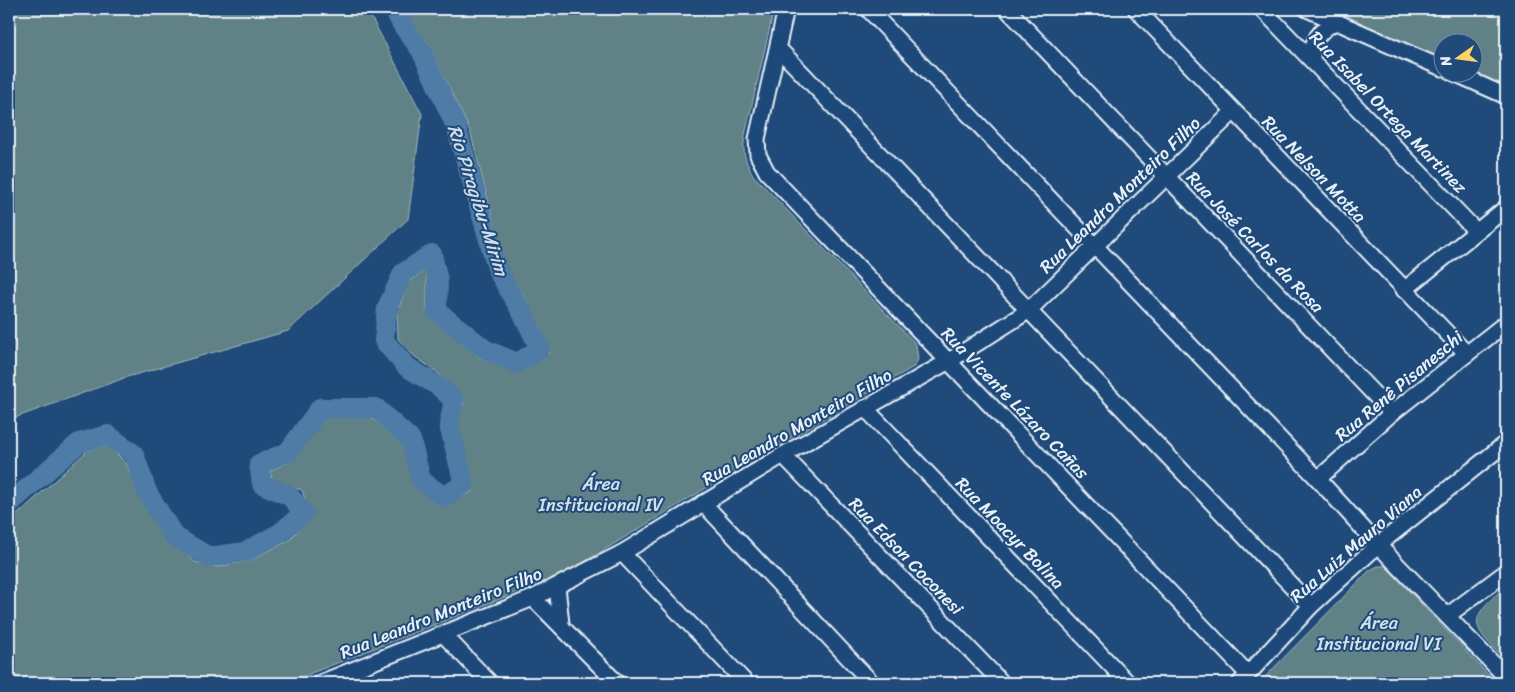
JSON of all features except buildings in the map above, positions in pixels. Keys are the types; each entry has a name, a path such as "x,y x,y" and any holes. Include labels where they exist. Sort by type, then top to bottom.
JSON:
{"street":[{"path":"786,9 778,48 1311,606"},
{"path":"868,9 1318,479 1378,546 1506,677"},
{"name":"Rua José Carlos da Rosa","path":"1007,9 1392,414"},
{"name":"Rua Nelson Motta","path":"1136,9 1467,354"},
{"path":"1307,9 1432,64"},
{"name":"Rua Isabel Ortega Martinez","path":"1267,12 1476,231"},
{"path":"1312,59 1313,44 1317,35 1325,27 1336,22"},
{"name":"Rua Vicente Lázaro Cañas","path":"778,48 758,139 758,155 767,172 948,361 1244,679"},
{"path":"1474,82 1506,96"},
{"name":"Rua Leandro Monteiro Filho","path":"320,683 533,598 622,553 783,455 948,361 1028,311 1233,112"},
{"path":"1404,290 1506,208"},
{"name":"Rua Renê Pisaneschi","path":"1318,479 1392,414 1506,323"},
{"name":"Rua Moacyr Bolina","path":"865,408 1128,683"},
{"name":"Rua Luiz Mauro Viana","path":"1244,679 1311,606 1378,546 1506,443"},
{"name":"Rua Edson Coconesi","path":"783,455 1002,683"},
{"path":"703,503 872,683"},
{"path":"622,553 746,683"},
{"path":"1447,616 1506,572"},
{"path":"557,586 561,624"},
{"path":"533,598 561,624 617,683"},
{"path":"444,635 490,683"},
{"path":"350,671 362,683"}],"green space":[{"path":"9,9 367,9 422,114 408,219 288,331 127,377 9,420"},
{"name":"Área Institucional IV","path":"403,9 774,9 744,141 744,151 748,165 753,175 916,344 918,359 915,366 759,456 566,573 286,683 9,683 9,522 87,451 108,445 126,463 142,501 163,532 195,562 217,567 249,561 288,541 311,518 302,490 273,482 270,471 293,460 323,416 370,417 404,443 416,486 441,506 472,492 457,424 464,402 438,373 414,356 398,339 397,313 408,283 427,268 427,311 480,358 522,371 550,353 524,296 506,268 470,131 428,43 407,17"},
{"path":"1327,9 1506,9 1506,87 1482,77 1482,32 1432,32 1432,55"},
{"name":"Área Institucional VI","path":"1378,566 1385,566 1496,683 1259,683 1370,570"},
{"path":"1506,586 1506,661 1485,639 1478,623 1479,616 1484,607"}],"waterway":[{"name":"Rio Piragibu-Mirim","path":"9,504 79,443 108,435 134,454 147,492 174,536 209,557 245,552 280,533 304,513 290,496 262,484 259,464 288,452 320,408 376,408 411,440 421,480 444,497 464,484 449,425 454,400 438,386 407,367 384,341 387,308 403,273 432,254 438,281 437,311 486,350 517,363 540,349 524,316 498,271 456,126 421,50 403,26 394,9"}]}
